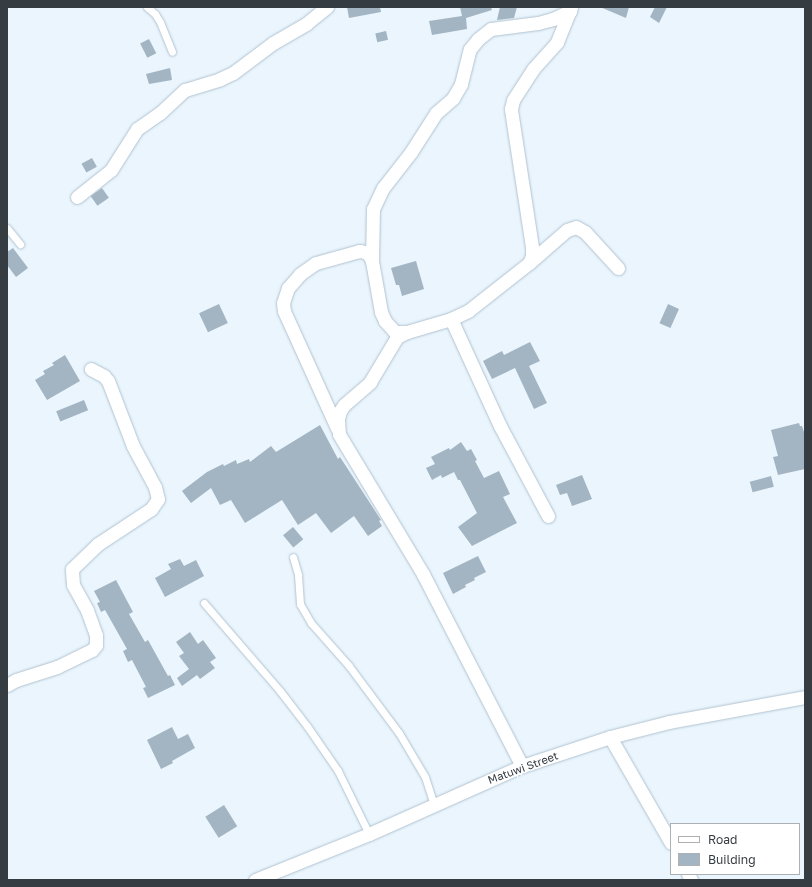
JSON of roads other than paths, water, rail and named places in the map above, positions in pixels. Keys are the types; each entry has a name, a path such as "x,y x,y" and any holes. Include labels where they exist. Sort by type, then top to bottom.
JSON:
{"street":[{"path":"77,197 111,170 137,129 160,113 185,90 220,79 233,73 273,43 307,23 327,7"},
{"path":"406,332 395,332 385,320 381,312 372,261 373,209 383,188 412,152 436,113 453,98 461,84 470,49 478,39 491,29 538,23 553,19 570,9"},
{"path":"529,263 532,256 532,247 511,110 513,100 533,69 557,42 570,9"},
{"path":"339,434 338,419 340,411 365,388 397,337 406,332 451,319 468,311 529,263 567,230 576,227 585,232 618,268"},
{"path":"372,261 369,255 359,251 316,263 300,274 288,288 284,296 284,311 339,434 423,574 522,766"},
{"path":"451,319 500,426 548,516"},
{"path":"7,685 16,680 57,667 92,650 96,645 96,635 87,610 73,585 72,569 98,544 151,509 158,499 155,487 133,446 108,381 104,376 91,369"},
{"name":"Matuwi Street","path":"254,880 369,834 522,766 610,737 698,716 805,697"},
{"path":"610,737 670,841"}],"lane":[{"path":"147,7 155,14 160,22 172,52"},
{"path":"7,228 20,244"},
{"path":"293,557 298,575 300,604 308,617 350,666 399,734 425,778 434,806"},
{"path":"204,603 280,691 307,726 338,771 369,834"}]}
